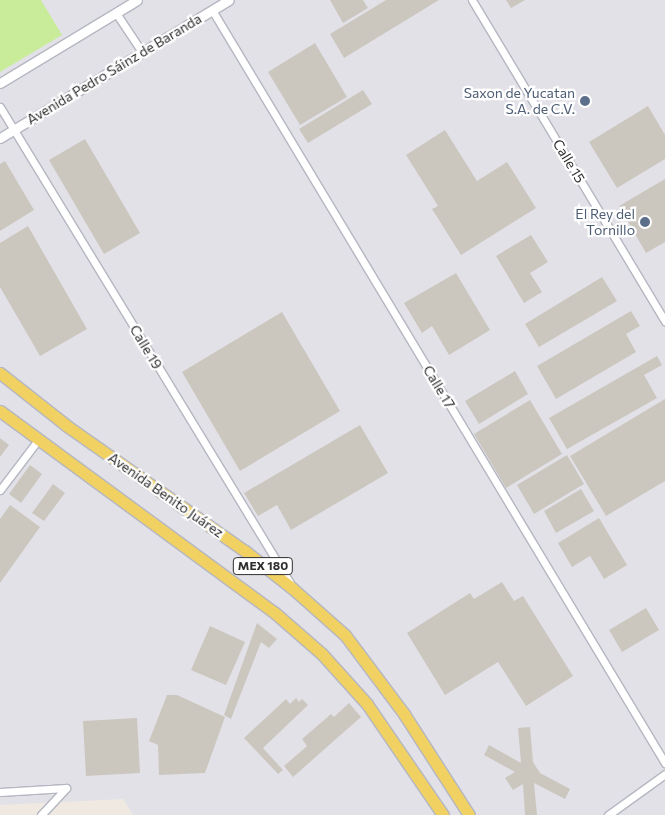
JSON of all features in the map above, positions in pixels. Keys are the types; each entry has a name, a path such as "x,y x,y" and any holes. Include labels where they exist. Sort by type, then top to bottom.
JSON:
{"main road":[{"name":"Avenida Benito Juárez","path":"0,374 67,426 168,496 292,588 345,635 370,666 469,815"},
{"name":"MEX 180","path":"0,411 275,613 322,654 367,704 443,815"}],"street":[{"path":"0,84 137,0"},
{"name":"Avenida Pedro Sáinz de Baranda","path":"0,138 228,0"},
{"name":"Calle 15","path":"472,0 665,321"},
{"name":"Calle 17","path":"212,10 665,764"},
{"path":"116,13 142,52"},
{"name":"Calle 19","path":"0,107 292,588"},
{"path":"0,490 38,440"},
{"path":"608,815 665,774"},
{"path":"0,792 66,788 41,815"}],"shaded area":[{"path":"0,0 665,0 665,815 133,815 123,799 0,805"}],"green space":[{"path":"0,0 41,0 62,35 0,72"}],"building":[{"path":"330,0 363,0 368,8 343,23"},
{"path":"386,0 439,0 344,58 330,34"},
{"path":"506,0 525,0 511,8"},
{"path":"315,43 347,97 300,125 268,72"},
{"path":"363,90 372,104 308,143 299,129"},
{"path":"648,106 665,135 665,159 617,188 589,142"},
{"path":"445,130 477,181 507,162 536,208 461,255 432,209 438,206 406,155"},
{"path":"85,139 140,233 104,254 49,160"},
{"path":"5,161 34,210 0,231 0,164"},
{"path":"665,179 665,242 646,253 619,206"},
{"path":"28,226 87,329 40,356 0,287 0,243"},
{"path":"531,235 548,262 530,273 542,292 524,303 496,256"},
{"path":"456,273 490,330 449,355 432,326 422,333 404,303"},
{"path":"602,277 617,301 539,347 525,324"},
{"path":"631,311 640,326 626,334 636,352 556,399 537,366"},
{"path":"282,312 340,411 240,471 182,372"},
{"path":"657,356 662,365 644,375 657,398 567,449 549,418"},
{"path":"515,371 528,394 479,424 465,401"},
{"path":"665,399 665,481 606,516 570,456"},
{"path":"530,400 562,454 506,488 474,434"},
{"path":"360,425 388,473 291,530 277,505 258,516 244,493"},
{"path":"0,438 9,445 0,457"},
{"path":"567,455 584,484 534,514 517,485"},
{"path":"30,465 42,474 21,503 9,494"},
{"path":"53,484 65,493 44,521 32,513"},
{"path":"581,489 594,511 556,533 544,511"},
{"path":"10,505 40,527 0,583 0,519"},
{"path":"599,518 627,565 604,579 590,556 572,567 558,543"},
{"path":"502,582 514,601 523,596 573,676 526,706 498,662 445,695 407,633 470,593 474,599"},
{"path":"646,608 659,630 622,652 609,630"},
{"path":"257,623 277,639 269,648 261,642 231,719 224,715"},
{"path":"210,626 245,642 226,685 191,670"},
{"path":"167,695 177,695 225,717 205,773 159,775 158,745 149,741"},
{"path":"296,698 299,702 302,699 308,705 263,748 283,770 278,774 244,738 286,699 290,704"},
{"path":"349,703 361,717 293,777 284,766 307,746 302,739 331,714 334,717"},
{"path":"137,718 140,773 86,776 83,721"},
{"path":"530,727 533,762 540,773 570,789 565,799 534,783 537,815 525,815 523,784 513,790 505,778 515,772 484,755 489,745 521,763 518,728"}],"place":[{"name":"Saxon de Yucatan S.A. de C.V.","path":"585,101"},
{"name":"El Rey del Tornillo","path":"645,222"}]}
